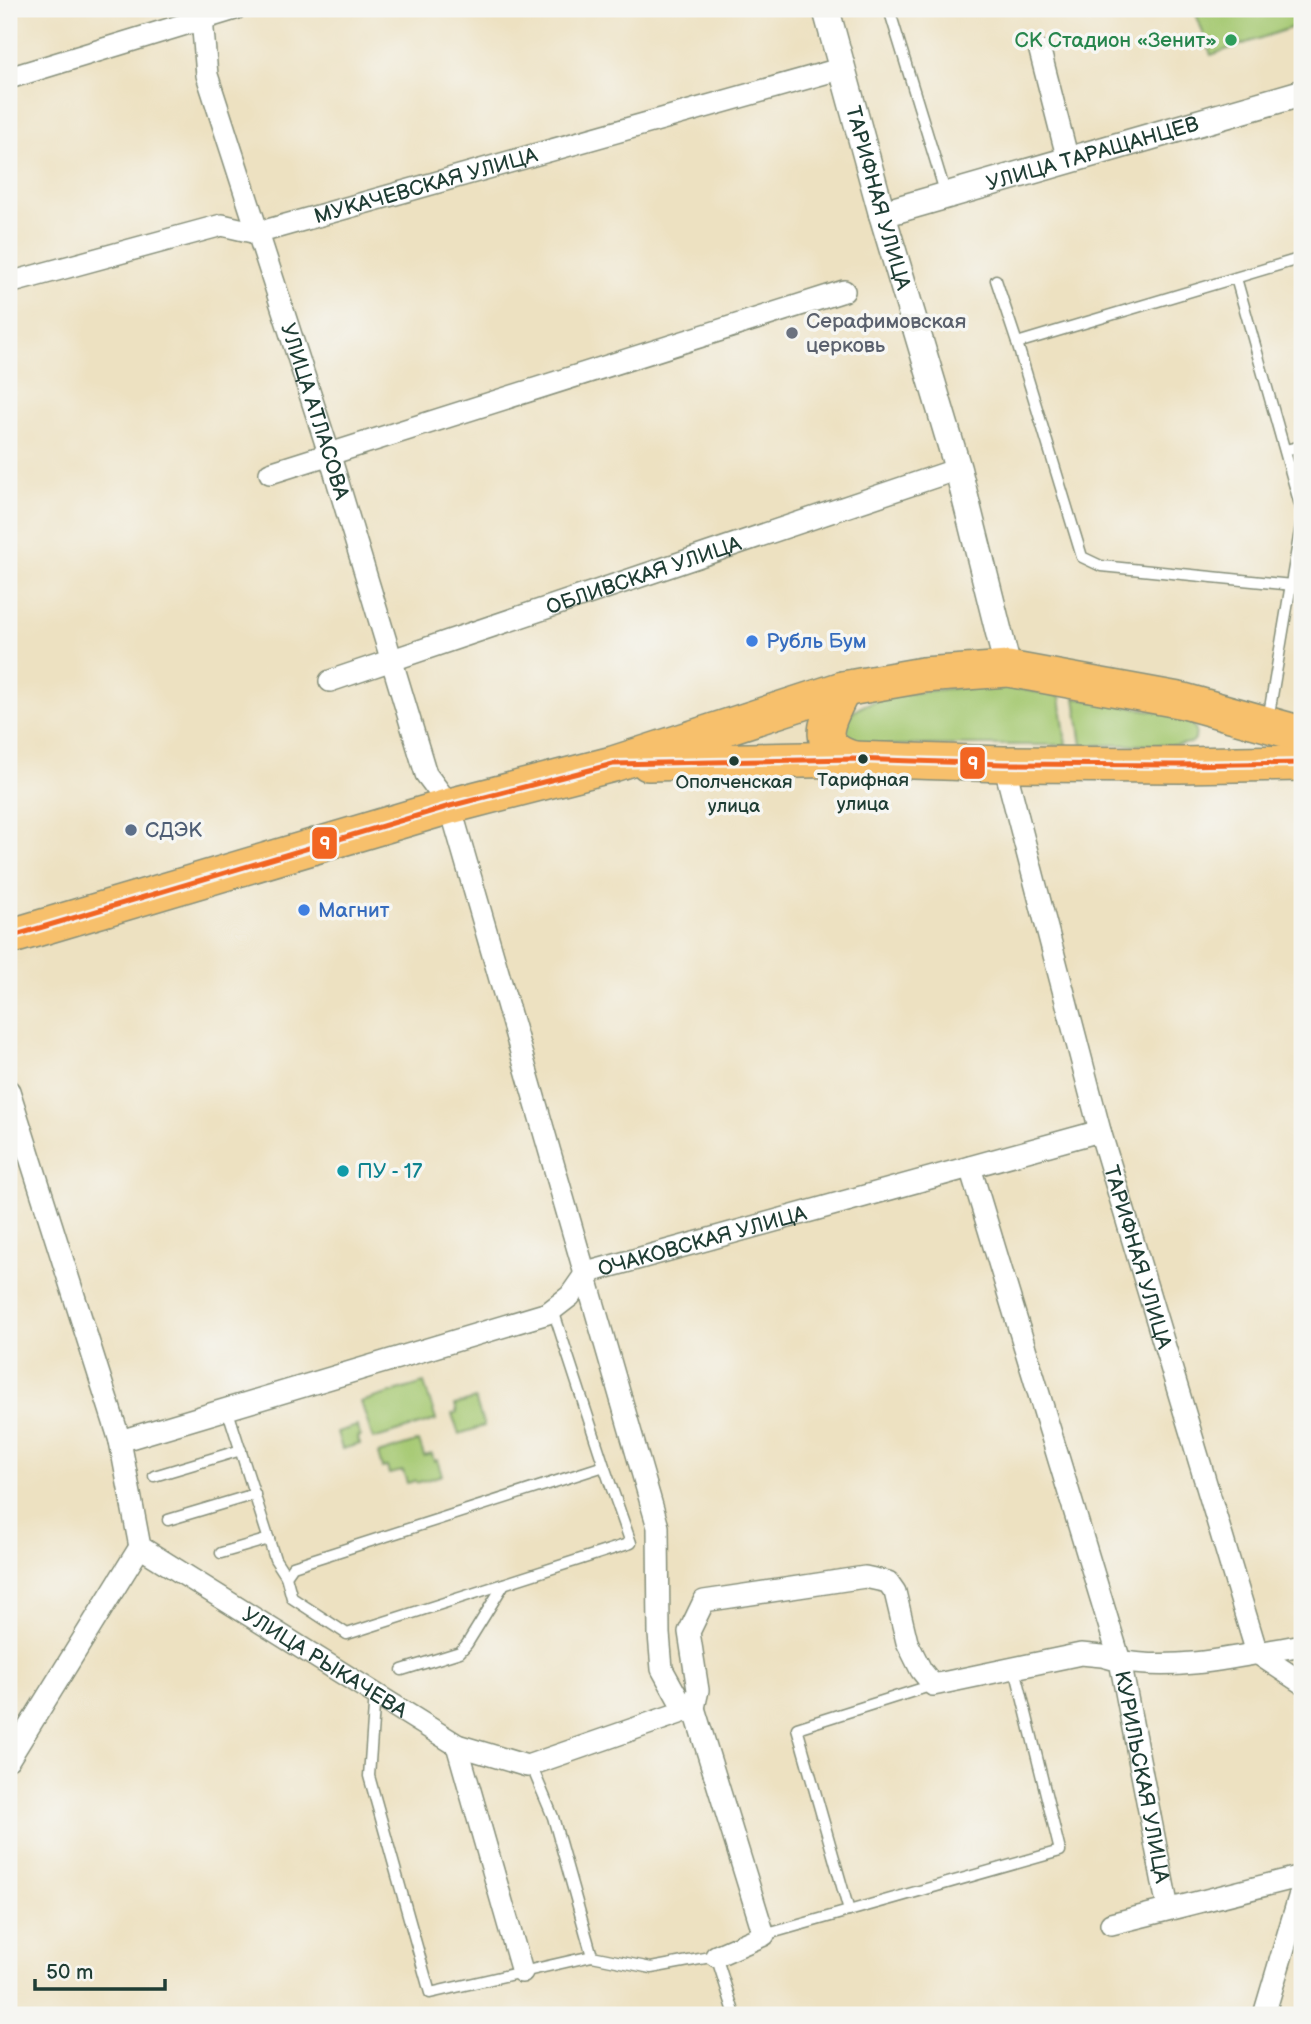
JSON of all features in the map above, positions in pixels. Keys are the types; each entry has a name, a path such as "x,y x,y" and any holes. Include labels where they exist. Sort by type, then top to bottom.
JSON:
{"highway":[{"path":"9,937 450,806 612,764 843,689 923,675 1008,669 1184,701 1302,734"},
{"path":"843,689 828,721 827,740 838,754 853,760"},
{"path":"1180,765 1196,758 1202,749 1206,731 1199,713 1184,701"},
{"path":"612,764 853,760 1004,764 1302,763"}],"street":[{"path":"9,78 201,14 235,9"},
{"name":"ТАРИФНАЯ УЛИЦА","path":"826,9 882,214 958,468 1008,669"},
{"name":"УЛИЦА АТЛАСОВА","path":"201,14 207,75 329,453 426,774 450,806"},
{"path":"1040,51 1068,160"},
{"name":"МУКАЧЕВСКАЯ УЛИЦА","path":"9,283 222,225 257,233 843,68"},
{"name":"УЛИЦА ТАРАЩАНЦЕВ","path":"882,214 1302,93"},
{"path":"270,473 844,291"},
{"name":"ОБЛИВСКАЯ УЛИЦА","path":"330,681 958,468"},
{"name":"ТАРИФНАЯ УЛИЦА","path":"1004,764 1100,1130 1257,1653"},
{"path":"450,806 659,1527 659,1634 662,1669 685,1711 694,1709"},
{"path":"9,1091 120,1441 140,1547 9,1759"},
{"name":"ОЧАКОВСКАЯ УЛИЦА","path":"120,1441 548,1313 570,1296 586,1273 1100,1130"},
{"path":"970,1167 1120,1661 1142,1665 1226,1660 1302,1645"},
{"name":"УЛИЦА РЫКАЧЕВА","path":"140,1547 457,1745 531,1765"},
{"path":"716,1956 764,1935 694,1709 698,1690 689,1632 704,1601 865,1577 888,1582 895,1592 907,1642 921,1670 933,1685"},
{"path":"1257,1653 1302,1683"},
{"name":"КУРИЛЬСКАЯ УЛИЦА","path":"933,1685 1081,1654 1120,1661 1168,1909"},
{"path":"531,1765 694,1709"},
{"path":"457,1745 522,1972"},
{"path":"1111,1924 1302,1876"},
{"path":"1264,2015 1302,1887"}],"lane":[{"path":"889,9 946,195"},
{"path":"1017,343 1302,258"},
{"path":"1236,278 1302,512"},
{"path":"996,280 1082,557 1101,566 1297,585"},
{"path":"1285,450 1302,446"},
{"path":"1268,724 1297,585 1302,519"},
{"path":"227,1408 275,1559 286,1576 292,1598 347,1634 631,1543 553,1310"},
{"path":"154,1476 241,1450"},
{"path":"286,1576 293,1566 604,1466"},
{"path":"168,1520 255,1494"},
{"path":"221,1553 269,1539"},
{"path":"402,1670 460,1652 503,1584"},
{"path":"764,1935 1060,1851 1015,1668"},
{"path":"849,1911 797,1728 933,1685"},
{"path":"375,1693 369,1776 430,1993 592,1956 651,1968 716,1956 735,2015"},
{"path":"531,1765 553,1816 592,1956"}],"green space":[{"name":"СК Стадион «Зенит»","path":"1192,9 1302,9 1302,24 1211,55"},
{"path":"1008,687 1060,696 1066,745 856,745 842,734 850,715 873,702 923,691"},
{"path":"1075,698 1186,716 1196,730 1195,739 1191,743 1177,745 1082,745"},
{"path":"424,1383 436,1420 373,1439 361,1402"},
{"path":"475,1399 484,1426 459,1434 452,1414 457,1412 455,1405"},
{"path":"357,1426 360,1444 342,1449 337,1432"},
{"path":"419,1441 424,1456 432,1454 434,1461 437,1460 442,1475 407,1483 403,1471 389,1474 387,1467 382,1468 378,1454"}],"transit line":[{"name":"9","path":"9,937 450,806 613,764 853,759 1004,764 1302,763"}],"place":[{"name":"СК Стадион «Зенит»","path":"1231,40"},
{"name":"Серафимовская церковь","path":"792,333"},
{"name":"Рубль Бум","path":"752,641"},
{"name":"Тарифная улица","path":"863,759"},
{"name":"Ополченская улица","path":"734,761"},
{"name":"СДЭК","path":"131,830"},
{"name":"Магнит","path":"304,910"},
{"name":"ПУ - 17","path":"343,1171"}]}
